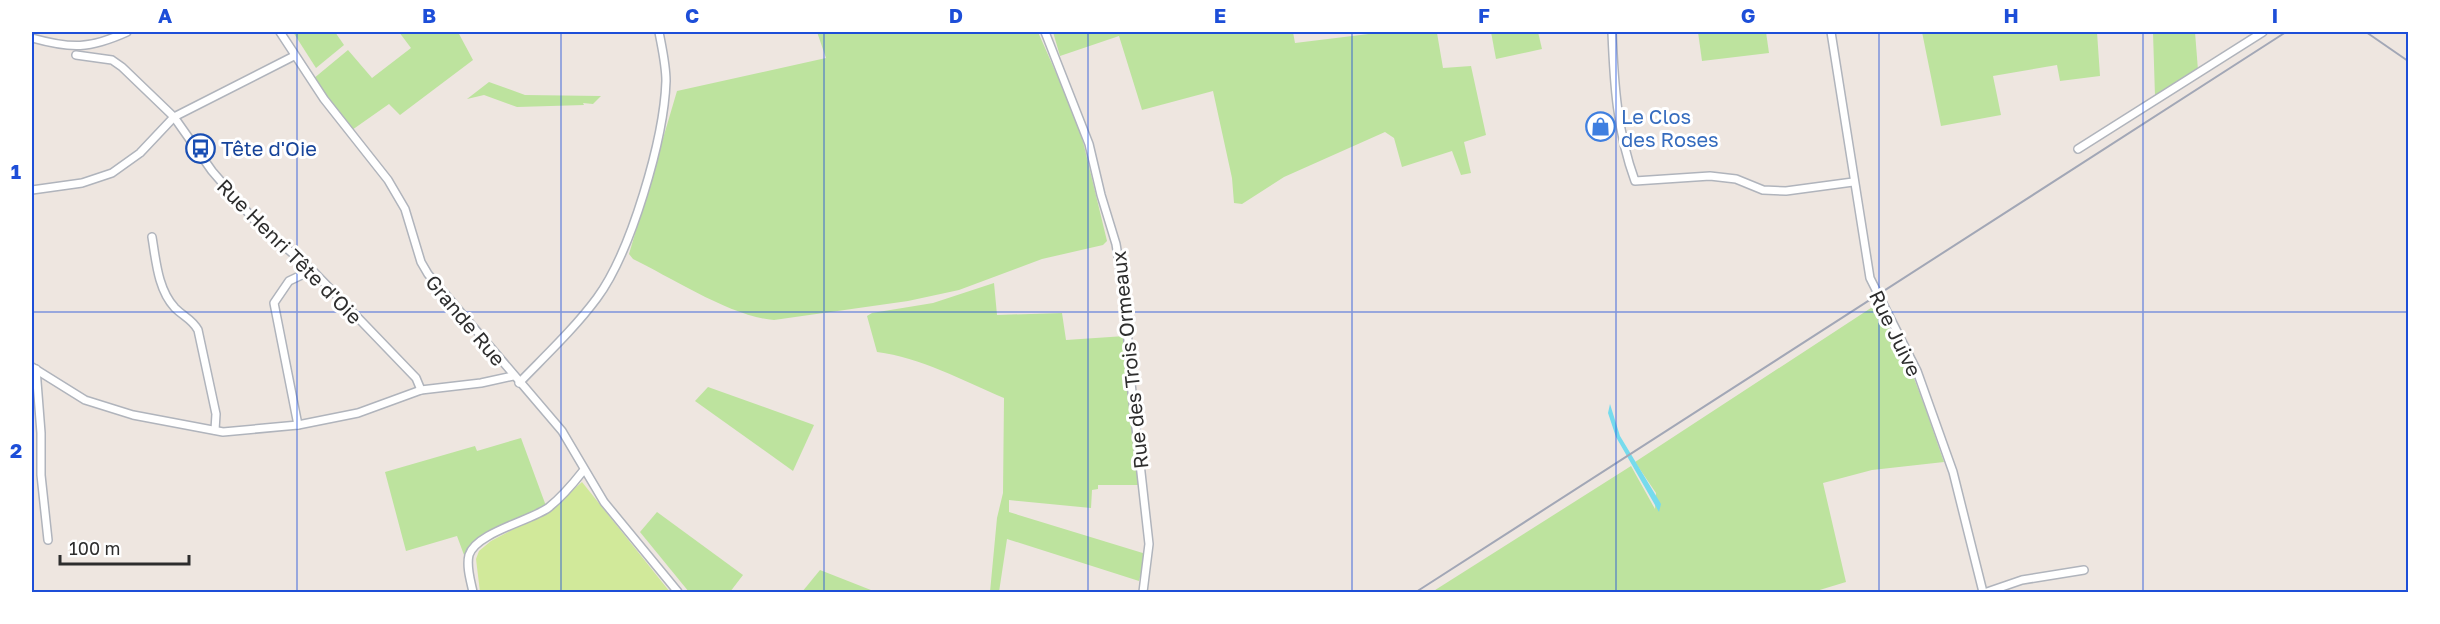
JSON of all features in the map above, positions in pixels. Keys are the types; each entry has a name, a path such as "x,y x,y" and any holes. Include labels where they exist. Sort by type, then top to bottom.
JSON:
{"street":[{"path":"32,38 61,46 81,47 100,44 127,32"},
{"name":"Grande Rue","path":"279,32 324,99 393,188 405,209 421,262 428,274 562,431 583,471 604,502 678,592"},
{"path":"519,383 569,332 597,298 622,255 650,166 665,105 666,78 659,32"},
{"name":"Rue des Trois Ormeaux","path":"1045,32 1089,144 1101,195 1116,243 1125,299 1131,383 1149,544 1143,592"},
{"path":"1612,32 1618,122 1624,153 1635,181 1710,176 1736,179 1763,190 1786,191 1853,182"},
{"name":"Rue Juive","path":"1831,32 1870,278 1917,371 1953,472 1985,592 2022,580 2084,570"},
{"path":"2078,149 2263,32"},
{"name":"Rue Henri Tête d'Oie","path":"76,55 112,60 174,117 235,200 256,222 312,270 416,378 421,390"},
{"path":"32,190 82,183 112,173 140,153 174,117 294,56"},
{"path":"152,237 160,281 175,307 193,320 198,330 216,414 215,430"},
{"path":"298,425 273,303 289,281 312,270"},
{"path":"34,368 85,400 133,415 215,430 256,431 358,413 421,390 481,383 513,376"},
{"path":"34,368 42,433 41,475 48,540"},
{"path":"473,592 469,554 480,542 546,509 566,494 583,471"}],"green space":[{"path":"293,32 335,32 344,45 316,68"},
{"path":"399,32 458,32 473,60 400,115 389,104 352,130 313,79 348,50 372,78 411,48"},
{"path":"817,32 1038,32 1079,125 1107,241 1103,245 1042,259 959,290 908,301 774,320 740,312 702,296 633,259 629,254 677,91 826,58"},
{"path":"1053,32 1293,32 1295,43 1385,32 1441,32 1437,33 1443,68 1471,66 1486,135 1464,142 1471,173 1461,175 1452,151 1402,167 1394,138 1385,132 1284,177 1242,204 1234,203 1232,178 1213,91 1142,110 1119,36 1060,56"},
{"path":"1491,32 1538,32 1542,49 1496,59"},
{"path":"1698,32 1766,32 1769,53 1702,61"},
{"path":"1922,32 2097,32 2100,76 2060,81 2057,65 1993,76 2001,115 1941,126"},
{"path":"2153,32 2195,32 2198,70 2155,97"},
{"path":"489,82 525,95 601,96 593,104 517,107 484,95 467,99"},
{"path":"994,283 997,315 1062,313 1066,340 1125,336 1139,485 1098,485 1098,489 1092,490 1091,508 1009,500 1009,512 1146,554 1139,581 1007,539 999,592 990,592 997,518 1003,493 1004,398 925,364 877,352 867,316 872,313 933,303"},
{"path":"1877,304 1907,361 1944,462 1872,470 1823,483 1846,582 1813,592 1432,592 1631,466 1655,509 1656,493 1635,462"},
{"path":"708,387 814,425 793,471 695,401"},
{"path":"521,438 546,506 478,539 464,555 457,536 406,551 385,472 475,446 477,451"},
{"path":"582,482 670,592 480,592 476,559 479,551 491,541 550,510"},
{"path":"657,512 743,575 730,592 689,592 640,532"},
{"path":"820,570 876,592 802,592"}],"water":[{"path":"1610,404 1620,436 1661,504 1659,512 1616,437 1608,413"}],"railway":[{"path":"1416,592 2286,32"},
{"path":"2366,32 2408,61"}],"place":[{"name":"Le Clos des Roses","path":"1600,127"},
{"name":"Tête d'Oie","path":"200,148"}]}
